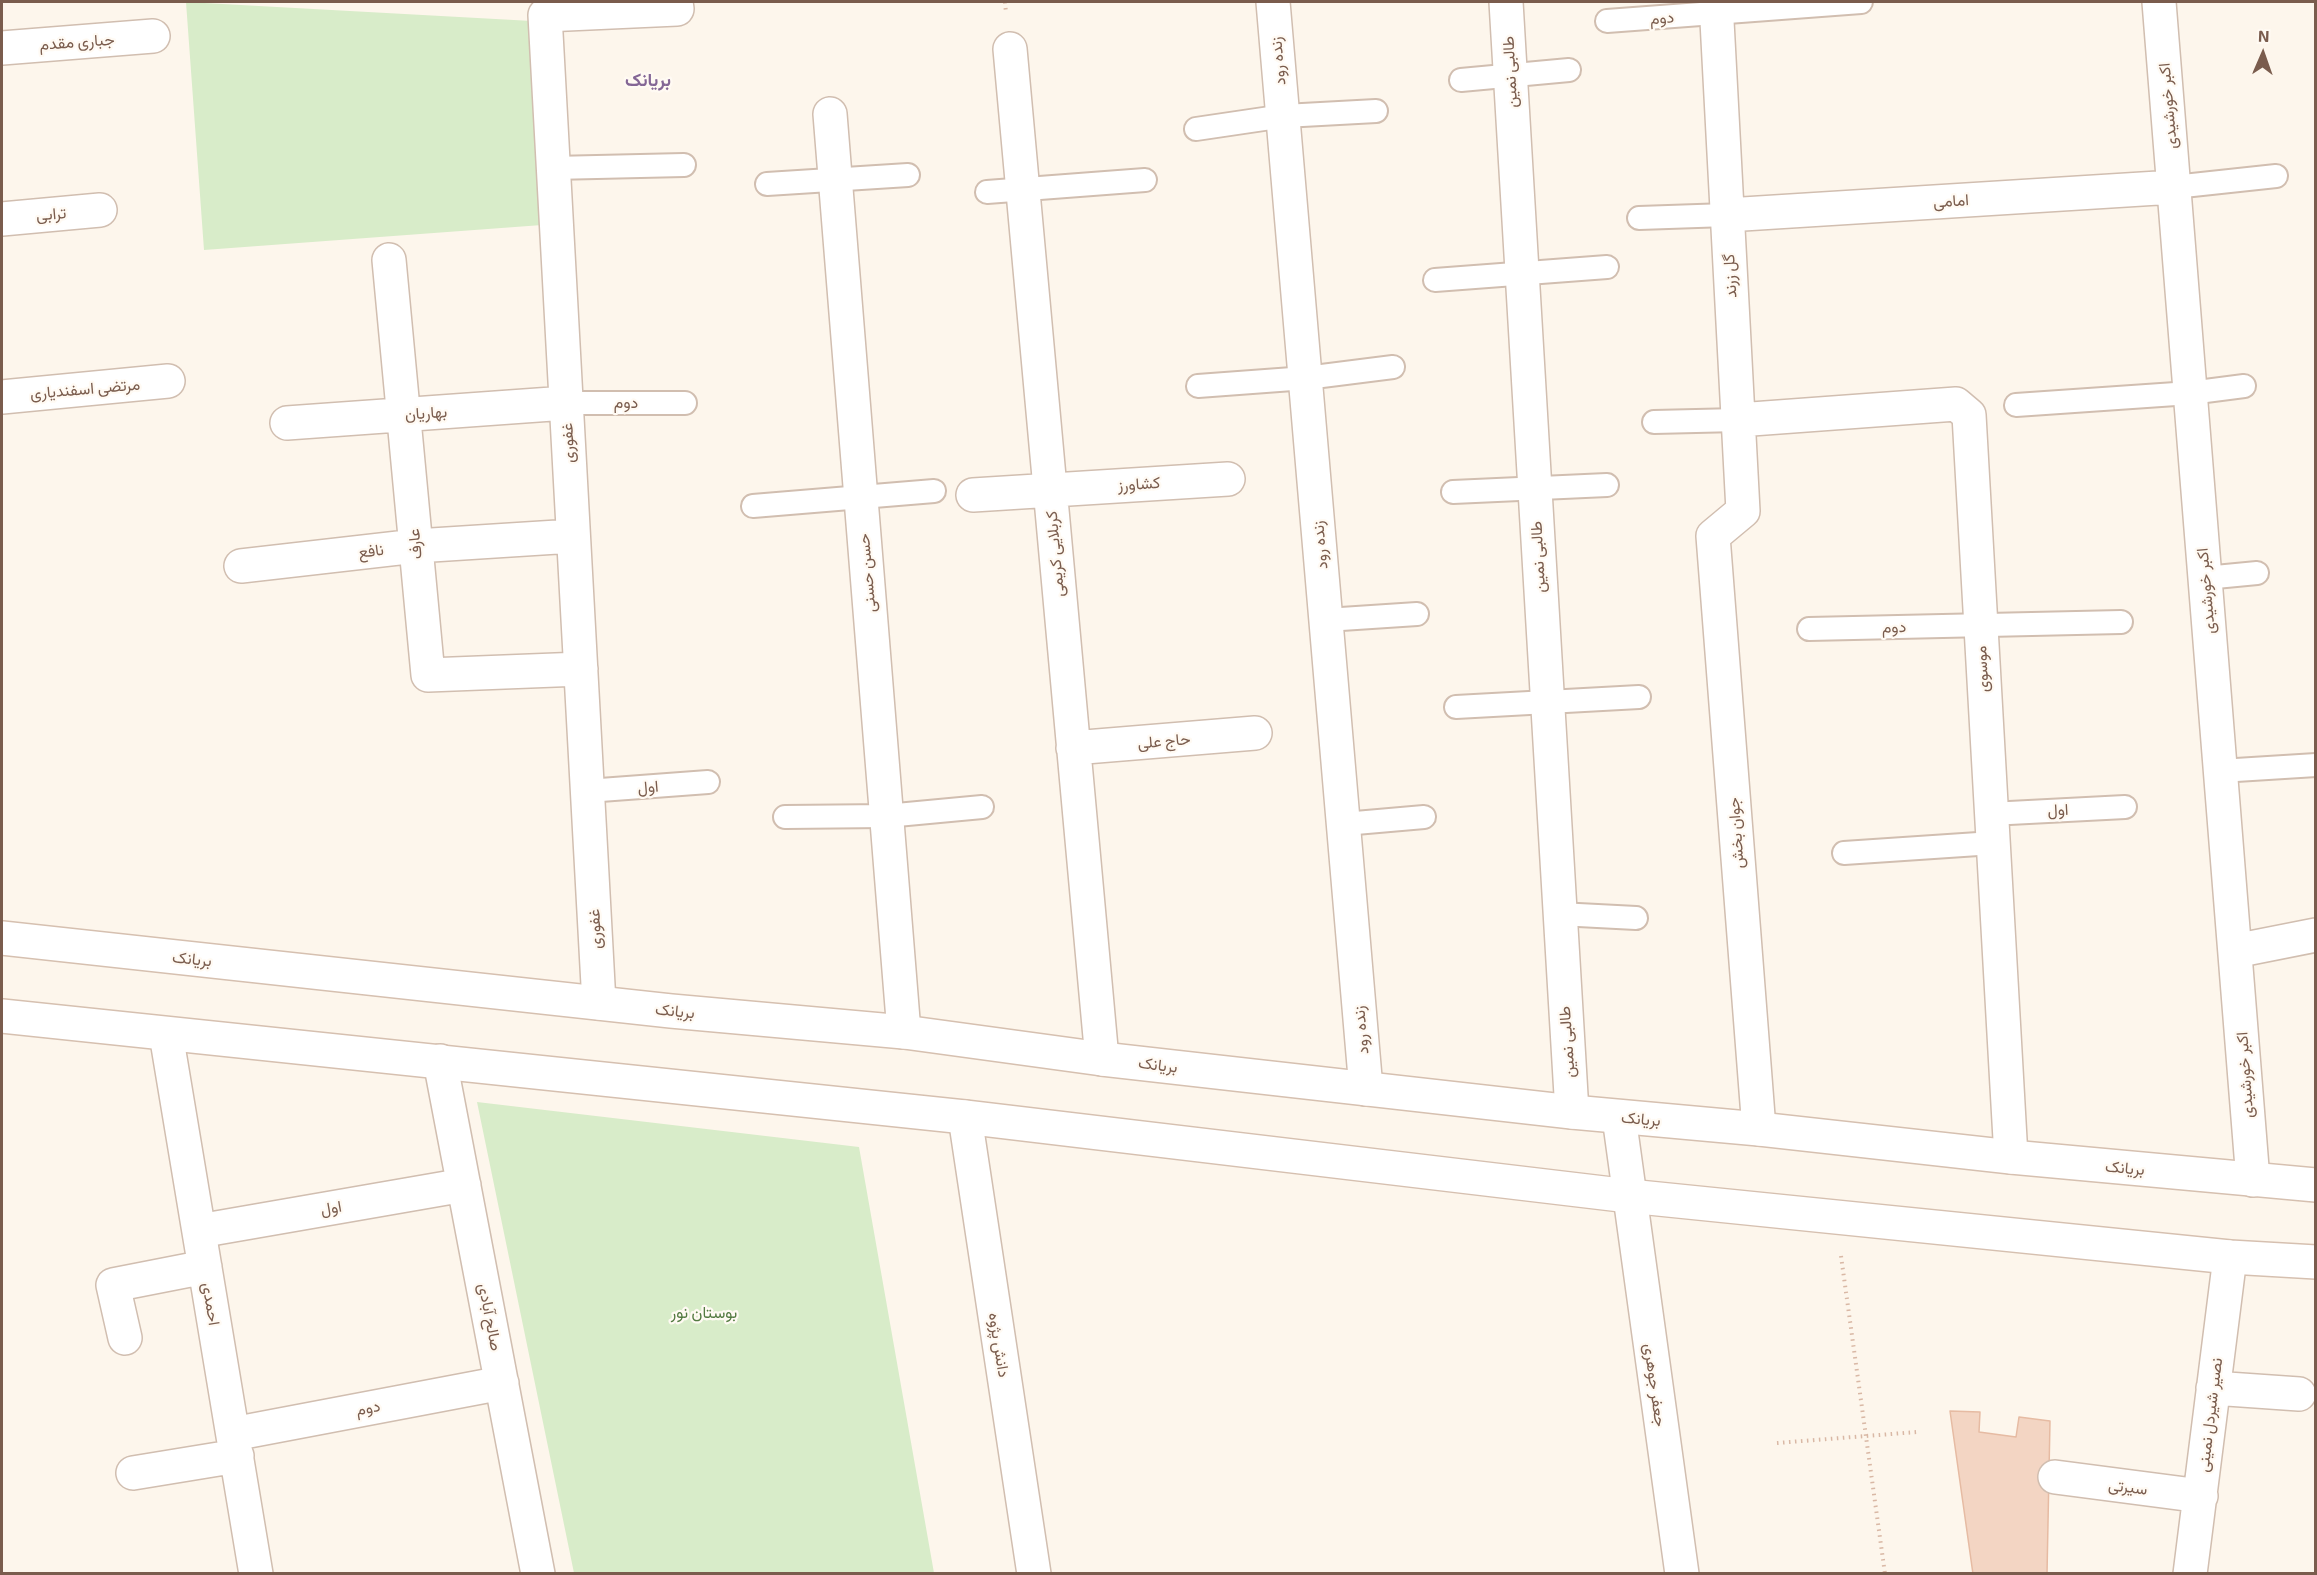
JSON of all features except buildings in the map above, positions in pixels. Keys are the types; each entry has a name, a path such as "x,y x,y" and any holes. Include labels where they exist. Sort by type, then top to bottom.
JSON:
{"street":[{"name":"زنده رود","path":"1273,2 1366,1089"},
{"name":"طالبی نمین","path":"1506,2 1572,1112"},
{"name":"اکبر خورشیدی","path":"2159,2 2253,1180"},
{"name":"غفوری","path":"599,1003 545,15 676,5"},
{"name":"گل زرند","path":"1713,536 1743,511 1716,8"},
{"name":"جباری مقدم","path":"2,48 153,36"},
{"name":"کربلایی کریمی","path":"1010,49 1102,1059"},
{"name":"حسن حسنی","path":"830,114 904,1032"},
{"name":"امامی","path":"1727,215 2174,187"},
{"name":"ترابی","path":"2,219 100,210"},
{"name":"عارف","path":"389,260 428,675 580,669"},
{"name":"مرتضی اسفندیاری","path":"2,397 168,381"},
{"name":"بهاریان","path":"287,423 566,403"},
{"name":"موسوی","path":"1738,420 1956,404 1969,415 1979,624 2011,1157"},
{"name":"کشاورز","path":"1050,490 1228,479"},
{"path":"974,495 1050,490"},
{"name":"نافع","path":"241,566 416,546 573,536"},
{"name":"جوان بخش","path":"1713,536 1759,1129"},
{"name":"حاج علی","path":"1073,748 1255,733"},
{"path":"2235,951 2316,935"},
{"name":"بریانک","path":"2,938 599,1003 904,1032 1102,1059 1572,1112 1759,1129 2011,1157 2316,1185"},
{"path":"2,1016 965,1117 1629,1196 2230,1257 2316,1262"},
{"name":"احمدی","path":"166,1034 256,1574"},
{"name":"صالح آبادی","path":"440,1061 538,1574"},
{"name":"دانش پژوه","path":"965,1117 1034,1574"},
{"name":"جعفر جوهری","path":"1619,1117 1682,1574"},
{"name":"اول","path":"199,1231 464,1185"},
{"name":"نصیر شیردل نمینی","path":"2190,1574 2230,1257"},
{"path":"125,1338 113,1285 205,1267"},
{"name":"دوم","path":"133,1473 235,1445 502,1383"},
{"path":"2213,1388 2299,1394"},
{"name":"سیرتی","path":"2055,1477 2201,1496"}],"lane":[{"name":"دوم","path":"1607,21 1716,8 1861,2"},
{"path":"1461,80 1569,70"},
{"path":"1196,129 1284,116 1376,111"},
{"path":"553,168 684,165"},
{"path":"767,184 908,175"},
{"path":"2174,187 2276,176"},
{"path":"987,192 1145,180"},
{"path":"1639,218 1727,215"},
{"path":"1435,280 1607,267"},
{"path":"1198,386 1306,378 1393,367"},
{"path":"2016,405 2190,393 2244,386"},
{"name":"دوم","path":"566,403 686,403"},
{"path":"1654,422 1738,420"},
{"path":"1453,492 1607,485"},
{"path":"753,506 934,491"},
{"path":"2205,578 2257,573"},
{"path":"1326,620 1418,614"},
{"name":"دوم","path":"1809,629 2121,622"},
{"path":"1456,707 1639,697"},
{"path":"2220,771 2316,765"},
{"name":"اول","path":"587,791 708,782"},
{"path":"784,817 886,816 982,807"},
{"name":"اول","path":"1844,852 2125,807"},
{"path":"1344,824 1424,817"},
{"path":"1559,914 1636,918"}],"path":[{"path":"1836,1218 1885,1574"},
{"path":"1777,1443 1866,1438 1917,1432"}],"green space":[{"path":"186,2 532,21 542,225 204,250"},
{"name":"بوستان نور","path":"477,1102 859,1147 934,1573 574,1573"}],"district":[{"name":"بریانک","path":"648,80"}]}
